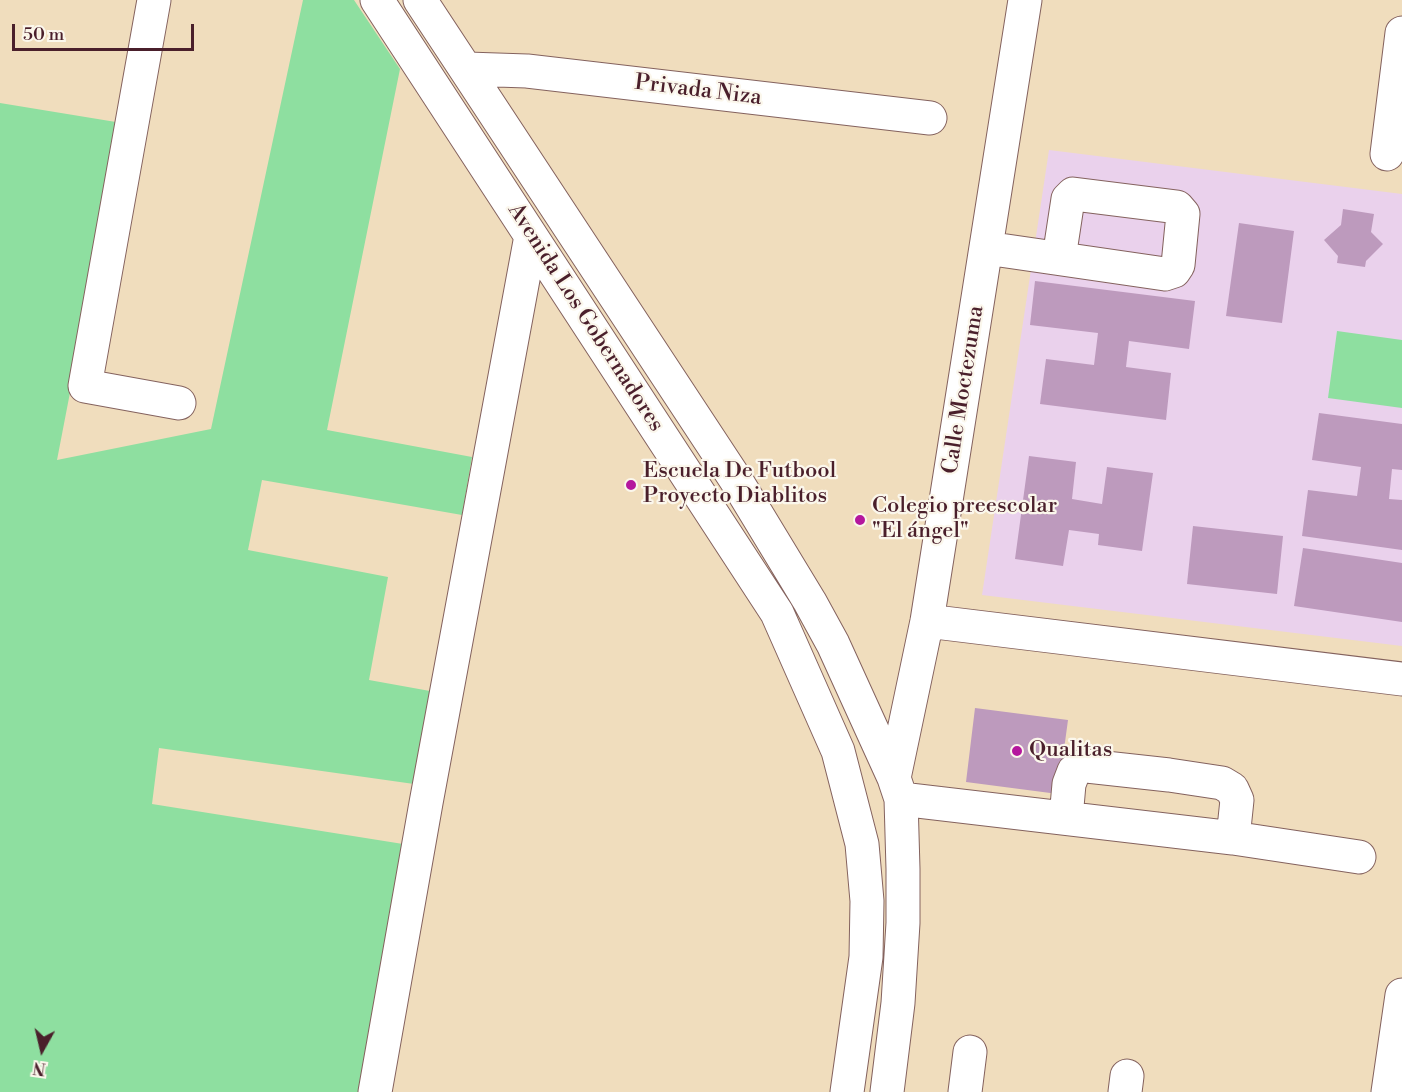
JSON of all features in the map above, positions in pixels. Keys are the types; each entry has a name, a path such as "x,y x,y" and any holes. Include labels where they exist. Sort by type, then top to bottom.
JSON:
{"street":[{"path":"154,0 85,386 178,404"},
{"name":"Avenida Los Gobernadores","path":"420,0 736,480 810,602 833,644 897,789 903,869 903,923 889,1091"},
{"name":"Calle Moctezuma","path":"897,789 927,621 1025,0"},
{"name":"Avenida Los Gobernadores","path":"390,5 531,236 777,613 838,751 862,844 867,901 866,957 847,1092"},
{"path":"1387,154 1402,33"},
{"name":"Privada Niza","path":"467,69 527,71 930,118"},
{"path":"375,1092 432,768 531,236"},
{"path":"986,248 1059,258"},
{"path":"927,621 1402,679"},
{"path":"1066,818 1071,777 1080,767 1169,775 1222,783 1232,789 1237,800 1233,838"},
{"path":"897,789 1066,818 1233,838 1359,857"},
{"path":"1388,1092 1402,995"},
{"path":"965,1092 970,1052"}],"shaded area":[{"path":"1049,150 1402,194 1402,646 982,595"}],"green space":[{"path":"303,0 354,0 400,69 327,430 472,457 462,515 262,480 248,550 388,577 369,680 430,691 414,784 159,748 152,804 403,844 358,1092 0,1092 0,103 122,123 57,460 211,429"},
{"path":"1337,331 1402,340 1402,408 1328,398"}],"building":[{"path":"1343,209 1374,214 1371,232 1383,244 1366,261 1365,267 1337,263 1338,256 1324,240 1341,225"},
{"path":"1239,223 1294,231 1282,323 1226,316"},
{"path":"1035,281 1195,301 1189,349 1129,341 1126,367 1171,373 1166,420 1040,404 1046,359 1094,365 1098,333 1030,325"},
{"path":"1319,413 1402,424 1402,470 1392,469 1389,499 1402,500 1402,550 1302,536 1308,490 1357,496 1361,467 1312,460"},
{"path":"1029,456 1076,462 1072,499 1102,504 1107,467 1153,473 1142,551 1098,545 1099,534 1069,530 1063,566 1015,559"},
{"path":"1193,526 1283,536 1277,594 1187,584"},
{"path":"1303,548 1402,563 1402,622 1294,606"},
{"name":"Qualitas","path":"975,708 1068,720 1058,794 966,782"}],"place":[{"name":"Escuela De Futbool Proyecto Diablitos","path":"631,485"},
{"name":"Colegio preescolar \"El ángel\"","path":"860,520"},
{"name":"Qualitas","path":"1017,751"}]}
